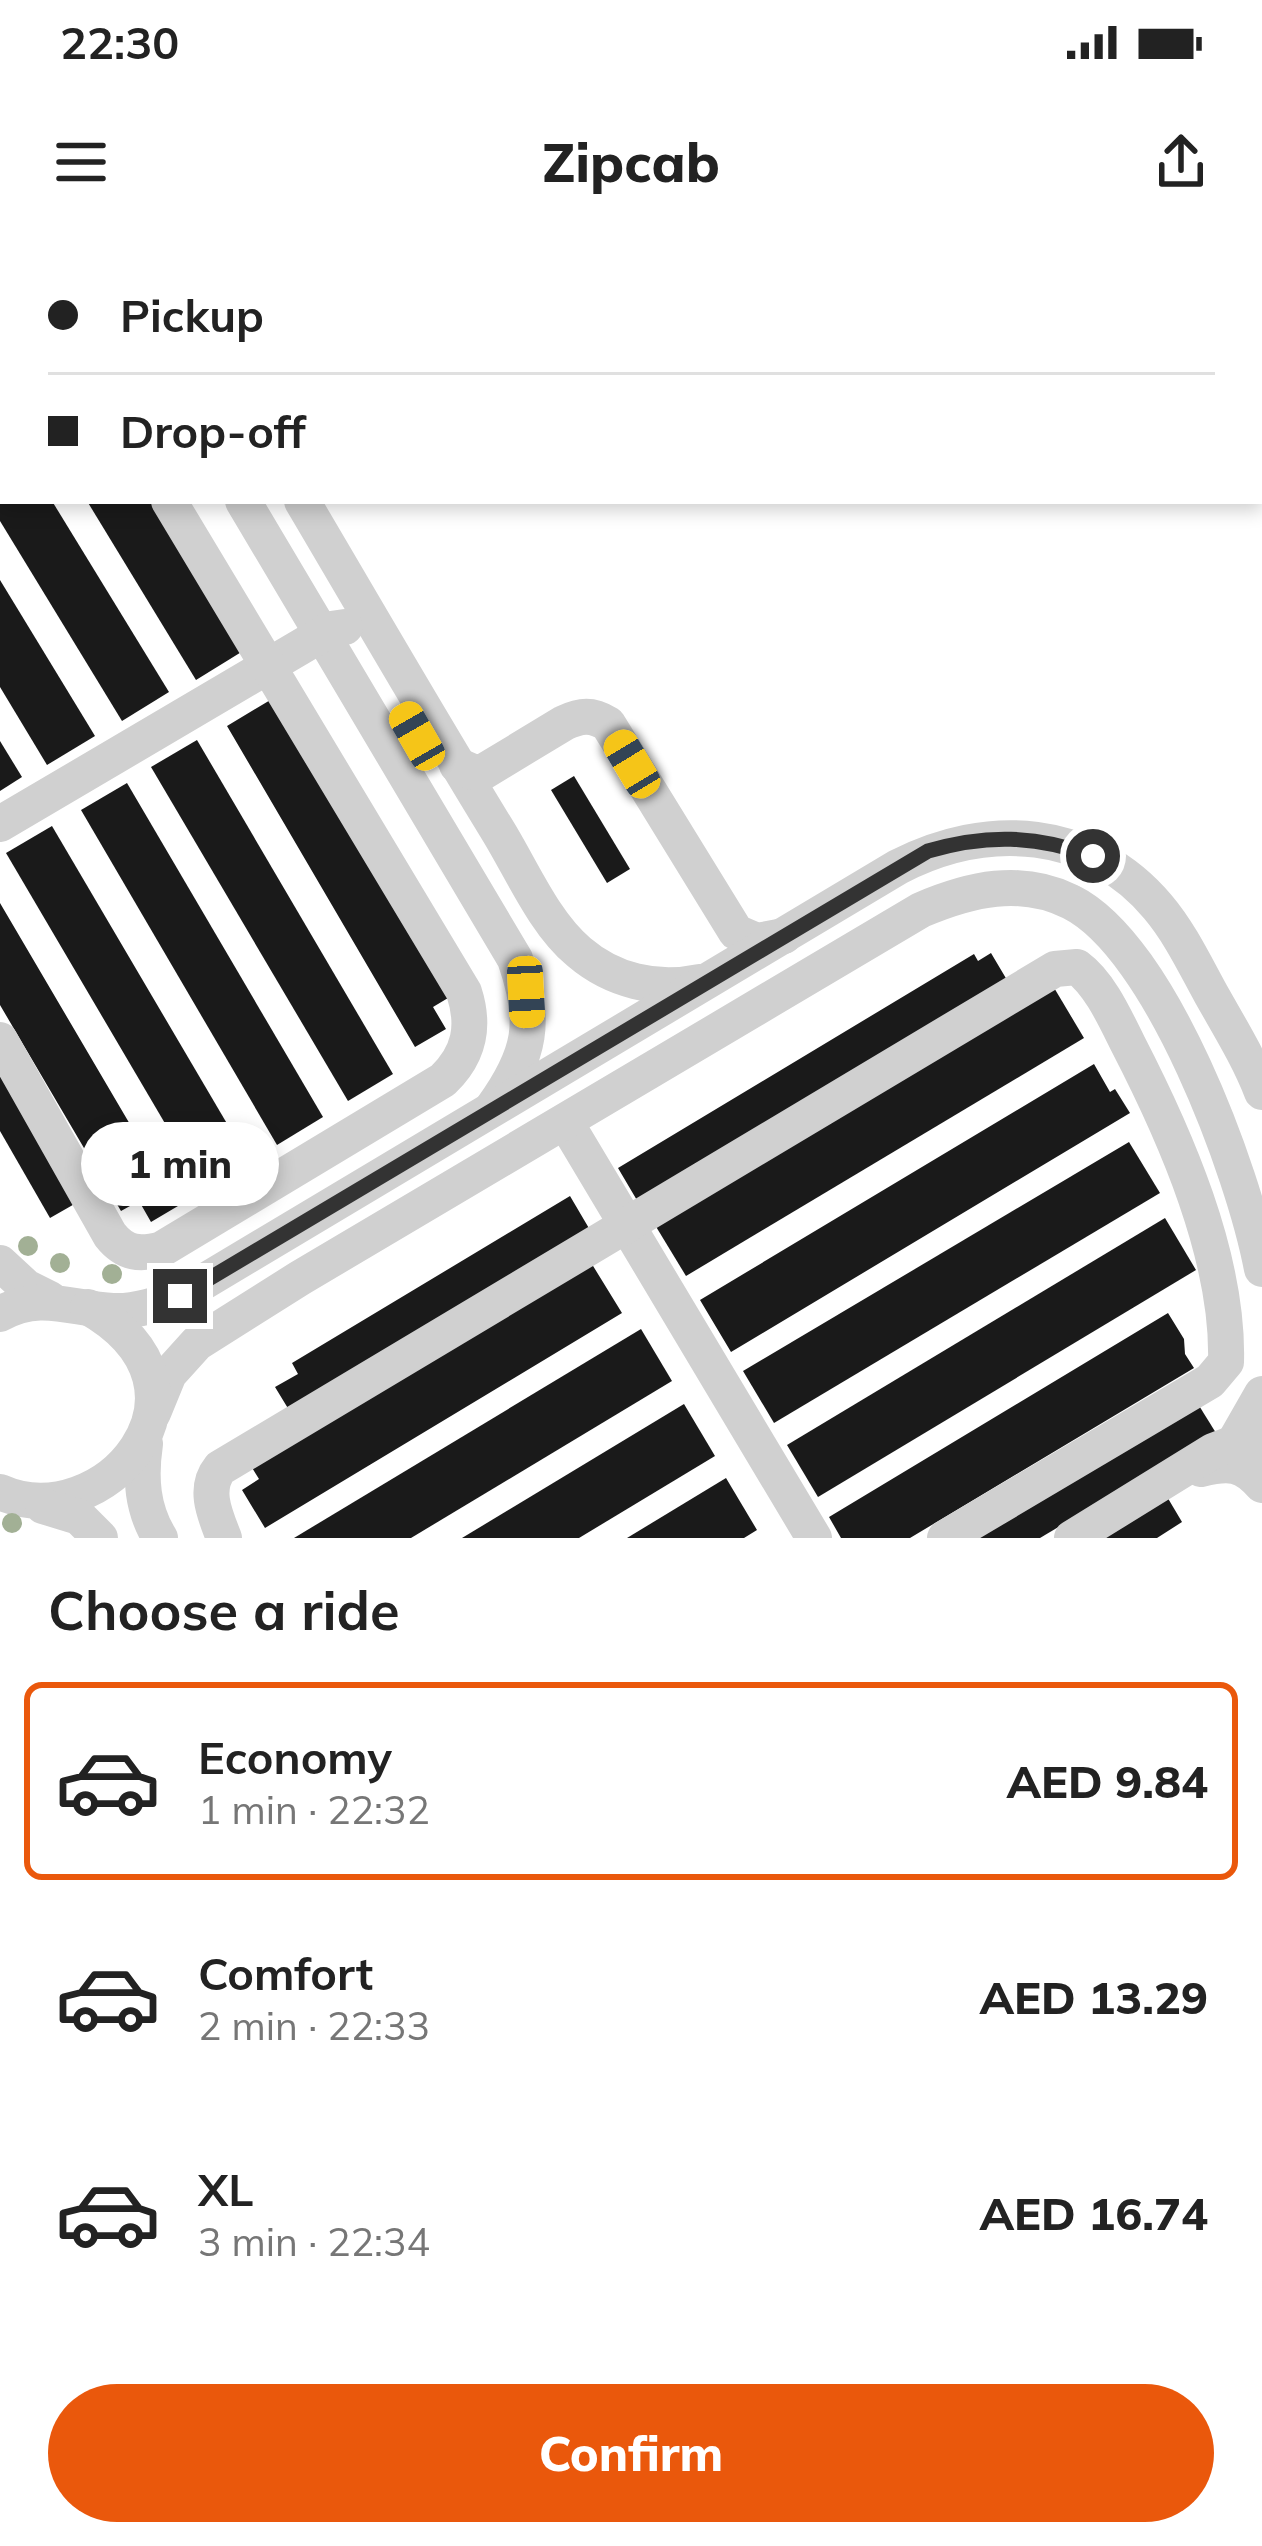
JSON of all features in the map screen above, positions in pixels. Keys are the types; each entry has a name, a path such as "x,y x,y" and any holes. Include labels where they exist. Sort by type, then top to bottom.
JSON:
{"street":[{"path":"0,1040 110,1235 127,1251 139,1253 162,1250 422,1093 454,1069 463,1056 471,1023 464,992 172,504"},
{"path":"245,504 514,959 526,992 526,1050 518,1074 487,1115"},
{"path":"270,504 336,613 350,617 366,609"},
{"path":"304,504 552,920 574,949 599,968 649,985 674,987 714,978"},
{"path":"0,824 322,635 346,627 358,635 436,770 484,808"},
{"path":"458,765 483,772 564,722 598,718 608,724 736,932 757,941 784,936"},
{"path":"0,1314 15,1305 67,1302 132,1310 180,1296 928,851 961,841 995,838 1062,845 1123,873 1158,907 1234,1034 1262,1093"},
{"path":"12,1497 72,1504 102,1492 127,1472 169,1374 197,1343 921,910 977,891 1023,888 1072,903 1100,920 1120,940 1193,1064 1218,1119 1261,1258"},
{"path":"224,1538 211,1498 211,1484 220,1468 1055,969 1070,966 1085,973 1121,1030 1179,1152 1216,1278 1226,1362 1210,1381 945,1538"},
{"path":"566,1123 814,1538"},
{"path":"0,1263 26,1287 116,1323 139,1350 151,1380 142,1488 160,1538"},
{"path":"1072,1538 1213,1451 1248,1443 1262,1394"},
{"path":"1180,1474 1229,1463 1244,1466 1262,1485"},
{"path":"12,1497 79,1517 100,1538"}],"building":[{"path":"0,504 54,504 169,692 122,721 0,521"},
{"path":"89,504 153,504 243,651 196,680"},
{"path":"0,580 95,736 47,765 0,687"},
{"path":"272,699 448,998 433,1007 446,1029 415,1047 227,726"},
{"path":"197,740 393,1074 348,1101 151,767"},
{"path":"0,741 22,777 0,791"},
{"path":"574,776 630,869 607,883 551,790"},
{"path":"127,783 323,1117 277,1145 81,810"},
{"path":"52,826 249,1161 203,1188 6,853"},
{"path":"0,903 178,1206 151,1222 139,1201 121,1211 0,1005"},
{"path":"991,953 1007,980 638,1202 618,1168 974,954 978,961"},
{"path":"1053,986 1084,1038 686,1276 655,1225"},
{"path":"1094,1064 1110,1092 1115,1089 1130,1113 731,1352 700,1300"},
{"path":"0,1065 78,1202 50,1218 0,1131"},
{"path":"1129,1142 1160,1193 774,1423 743,1371"},
{"path":"570,1196 590,1230 289,1410 275,1387 298,1374 292,1363"},
{"path":"1165,1218 1196,1270 818,1497 787,1445"},
{"path":"590,1261 622,1313 265,1528 242,1490 259,1479 251,1466"},
{"path":"1168,1313 1194,1368 910,1538 841,1538 829,1517"},
{"path":"641,1329 672,1381 411,1538 294,1538"},
{"path":"684,1404 715,1456 579,1538 462,1538"},
{"path":"1198,1404 1216,1433 1040,1538 974,1538"},
{"path":"726,1478 757,1530 744,1538 627,1538"},
{"path":"1163,1490 1182,1522 1157,1538 1085,1538"}],"route":[{"path":"180,1296 928,851 961,841 1025,838 1093,856"}]}
